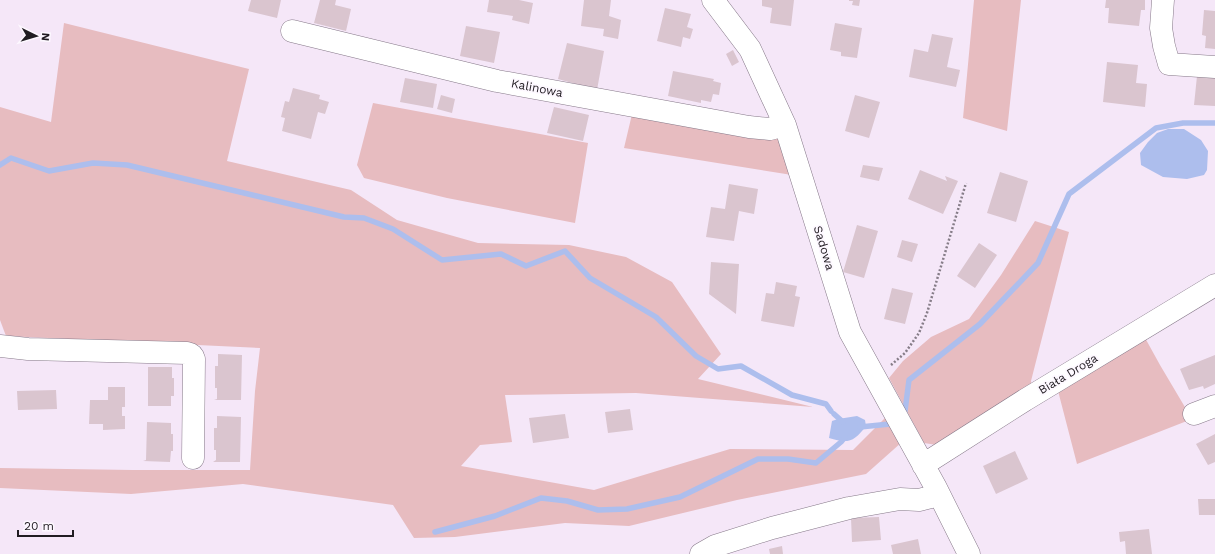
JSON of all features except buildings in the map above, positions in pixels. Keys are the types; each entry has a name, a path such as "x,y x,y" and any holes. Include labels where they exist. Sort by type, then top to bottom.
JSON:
{"street":[{"name":"Sadowa","path":"713,0 750,49 785,125 850,332 923,465 969,554"},
{"path":"1163,0 1161,28 1169,64 1215,67"},
{"name":"Kalinowa","path":"292,31 504,82 749,127 770,130 785,125"},
{"name":"Biała Droga","path":"923,465 1025,400 1215,285"},
{"path":"0,346 28,349 191,354 194,359 192,458"},
{"path":"1194,414 1215,406"},
{"path":"701,554 714,546 772,528 849,508 900,499 919,500 939,495"}],"path":[{"path":"874,375 889,367 906,353 918,333 927,313 966,183"}],"shaded area":[{"path":"974,0 1021,0 1007,131 963,118"},
{"path":"64,23 249,69 227,161 351,190 397,220 478,243 569,245 626,257 672,282 721,354 698,379 813,407 636,393 505,395 512,442 480,445 461,466 594,490 730,449 853,450 885,418 902,442 866,474 737,500 629,526 565,523 455,537 414,538 393,505 243,484 131,494 0,488 0,468 250,470 255,391 260,348 6,336 0,320 0,107 51,122"},
{"path":"373,103 588,143 575,223 447,198 364,178 357,165"},
{"path":"633,110 778,135 792,175 624,148"},
{"path":"1035,221 1069,232 1031,381 1032,389 937,445 924,443 889,378 903,361 931,337 969,319 1001,275"},
{"path":"1144,336 1192,419 1077,464 1057,387"}],"water":[{"path":"1168,129 1184,129 1201,140 1208,151 1207,170 1204,175 1187,179 1163,177 1141,165 1140,153 1148,142 1157,133"},
{"path":"857,416 865,420 866,426 858,435 846,441 829,438 832,421"}],"waterway":[{"path":"901,415 905,411 909,380 980,324 1038,263 1069,194 1156,128 1183,123 1215,123"},
{"path":"0,165 11,158 49,171 93,163 127,165 344,217 364,218 393,229 442,260 501,254 526,266 565,251 590,278 656,317 696,356 718,369 741,366 792,395 826,404 831,411"},
{"path":"834,414 843,422"},
{"path":"860,427 890,424 894,421"},
{"path":"435,532 495,516 541,498 567,501 598,510 627,509 680,497 758,459 788,459 816,463 845,437"}]}
